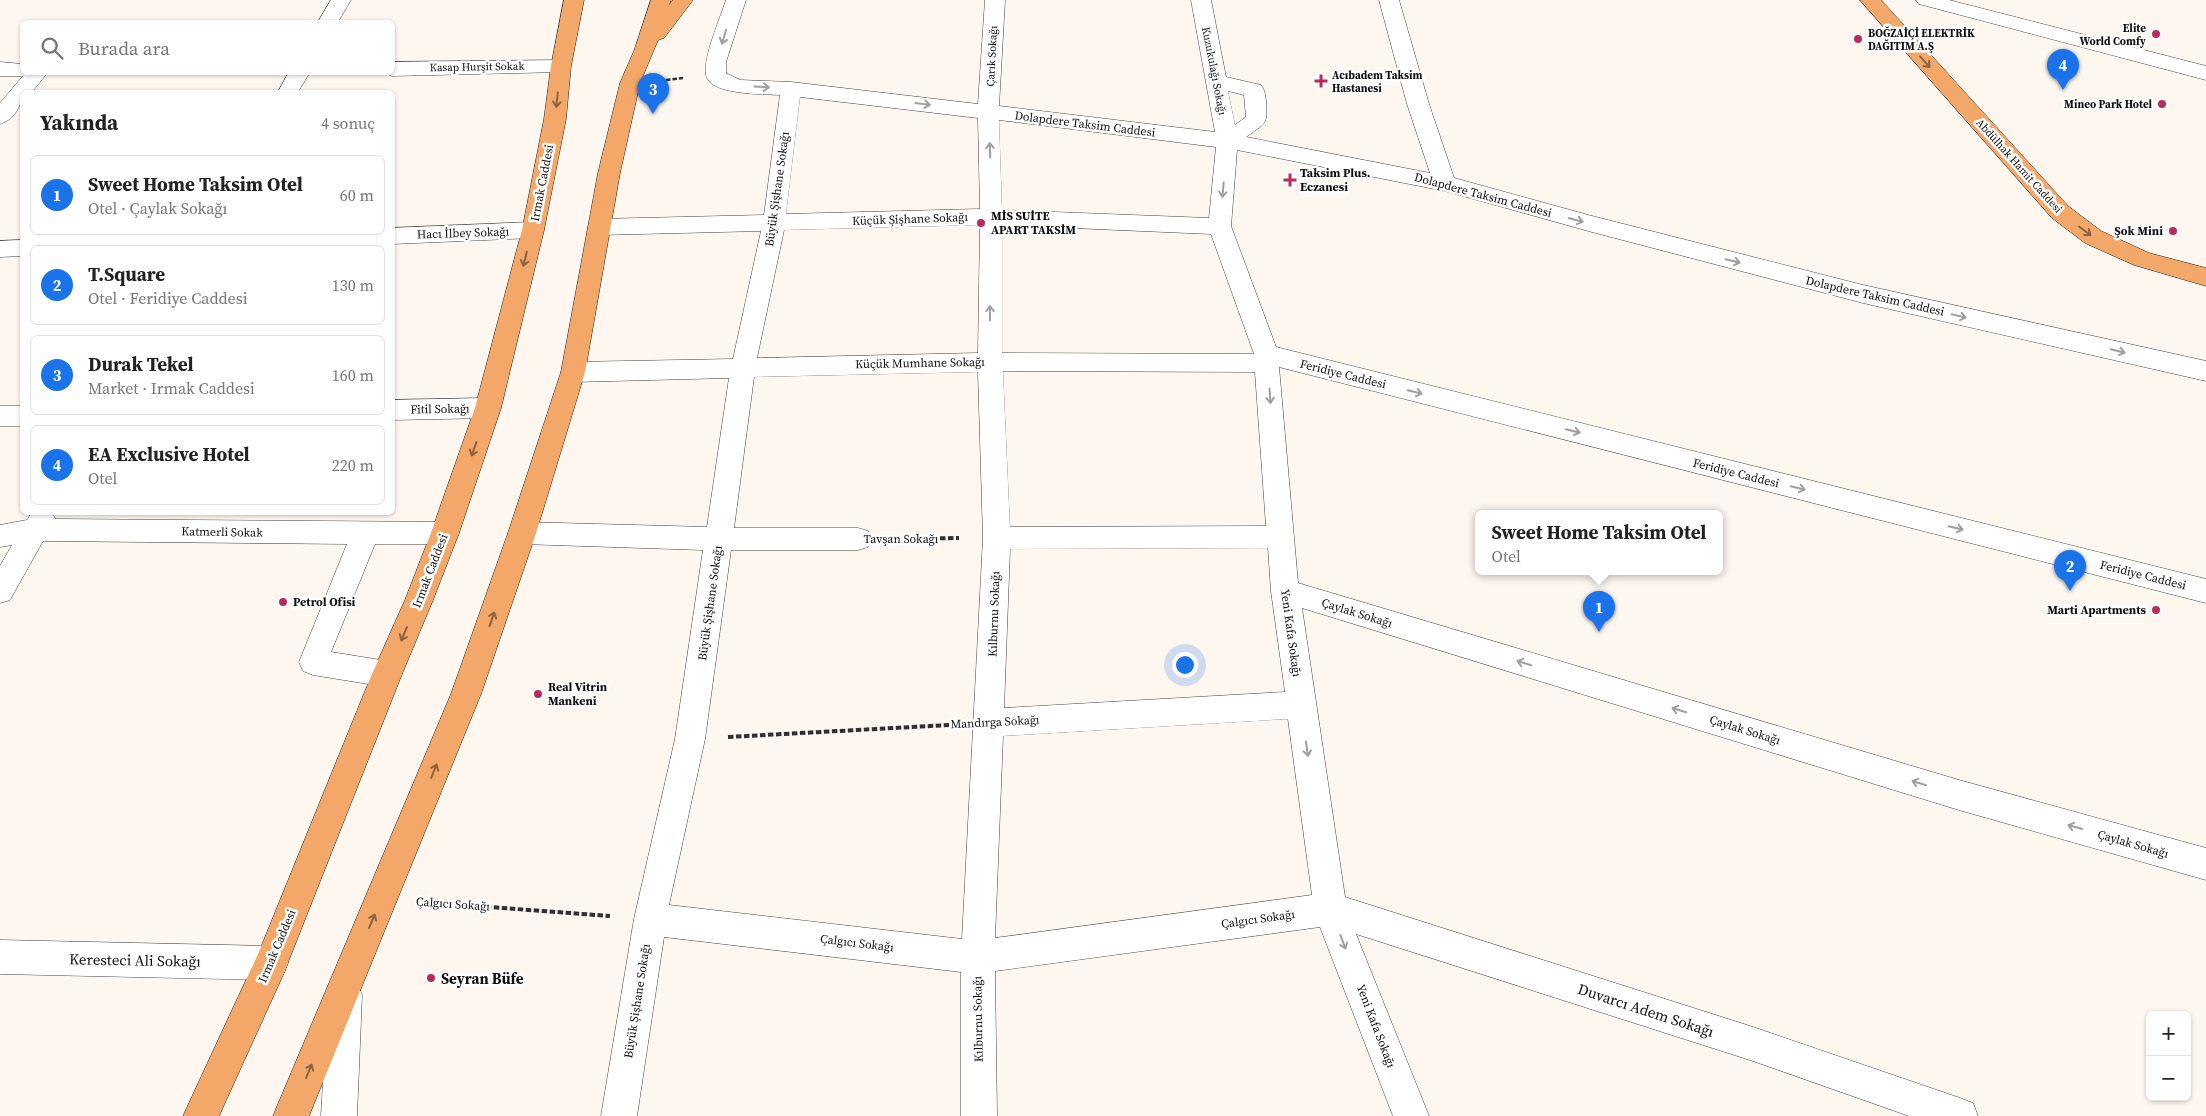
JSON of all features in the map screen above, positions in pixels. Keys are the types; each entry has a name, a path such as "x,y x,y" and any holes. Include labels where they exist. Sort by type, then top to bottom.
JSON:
{"main road":[{"name":"Irmak Caddesi","path":"201,1116 271,963 445,533 488,408 533,230 555,118 561,66 574,0"},
{"path":"291,1116 466,694 522,533 573,372 609,173 630,83 644,51 660,0"},
{"path":"644,51 683,0"},
{"name":"Abdülhak Hamit Caddesi","path":"1870,0 2060,212 2093,237 2142,259 2206,277"}],"street":[{"path":"329,20 341,0"},
{"path":"716,76 716,62 736,0"},
{"name":"Çarık Sokağı","path":"988,112 995,0"},
{"name":"Kuzukulağı Sokağı","path":"1201,0 1228,141"},
{"path":"1389,0 1418,104 1445,183"},
{"path":"1926,0 2206,73"},
{"name":"Kasap Hurşit Sokak","path":"395,69 561,66"},
{"path":"0,70 20,70"},
{"path":"23,90 35,75"},
{"path":"289,90 298,75"},
{"name":"Dolapdere Taksim Caddesi","path":"716,76 736,86 791,89 1228,141 1445,183 1592,224 1863,294 2206,371"},
{"path":"1216,82 1254,90 1263,104 1257,119 1228,141"},
{"name":"Büyük Şişhane Sokağı","path":"619,1116 650,919 690,739 743,368 774,223 791,89"},
{"path":"0,117 20,93"},
{"name":"Kılburnu Sokağı","path":"979,1116 978,957 997,538 990,362 988,112"},
{"name":"Yeni Kafa Sokağı","path":"1228,141 1220,226 1267,359 1285,591 1330,909 1411,1116"},
{"name":"Küçük Şişhane Sokağı","path":"599,228 990,217 1220,226"},
{"name":"Hacı İlbey Sokağı","path":"395,236 533,230"},
{"path":"0,249 20,248"},
{"name":"Küçük Mumhane Sokağı","path":"573,372 990,362 1267,359"},
{"name":"Feridiye Caddesi","path":"1267,359 2206,591"},
{"name":"Fitil Sokağı","path":"395,410 488,408"},
{"path":"0,416 20,416"},
{"path":"0,591 40,521"},
{"name":"Katmerli Sokak","path":"0,536 40,521 365,534 445,533"},
{"name":"Tavşan Sokağı","path":"522,533 719,539 858,539"},
{"path":"365,534 313,662 387,674"},
{"path":"997,538 1280,537"},
{"name":"Çaylak Sokağı","path":"1285,591 1959,795 2206,864"},
{"name":"Mandırga Sokağı","path":"990,722 1301,705"},
{"name":"Çalgıcı Sokağı","path":"650,919 978,957 1330,909"},
{"name":"Duvarcı Adem Sokağı","path":"1330,909 1750,1043 1960,1116"},
{"name":"Keresteci Ali Sokağı","path":"0,957 271,963"},
{"path":"339,1116 346,984"}],"path":[{"path":"630,83 716,76"},
{"name":"Tavşan Sokağı","path":"858,539 997,538"},
{"name":"Mandırga Sokağı","path":"690,739 990,722"},
{"name":"Çalgıcı Sokağı","path":"382,899 650,919"}],"place":[{"name":"Elite World Comfy","path":"2156,34"},
{"name":"BOĞZAİÇİ ELEKTRİK DAĞITIM A.Ş","path":"1858,39"},
{"name":"Acıbadem Taksim Hastanesi","path":"1321,81"},
{"name":"EA Exclusive Hotel","path":"2063,90"},
{"name":"Mineo Park Hotel","path":"2162,104"},
{"name":"Durak Tekel","path":"653,114"},
{"name":"Taksim Plus. Eczanesi","path":"1290,180"},
{"name":"MİS SUİTE APART TAKSİM","path":"981,223"},
{"name":"Şok Mini","path":"2173,231"},
{"name":"T.Square","path":"2070,591"},
{"name":"Petrol Ofisi","path":"283,602"},
{"name":"Marti Apartments","path":"2156,610"},
{"name":"Sweet Home Taksim Otel","path":"1599,632"},
{"name":"Real Vitrin Mankeni","path":"538,694"},
{"name":"Seyran Büfe","path":"431,978"}]}
